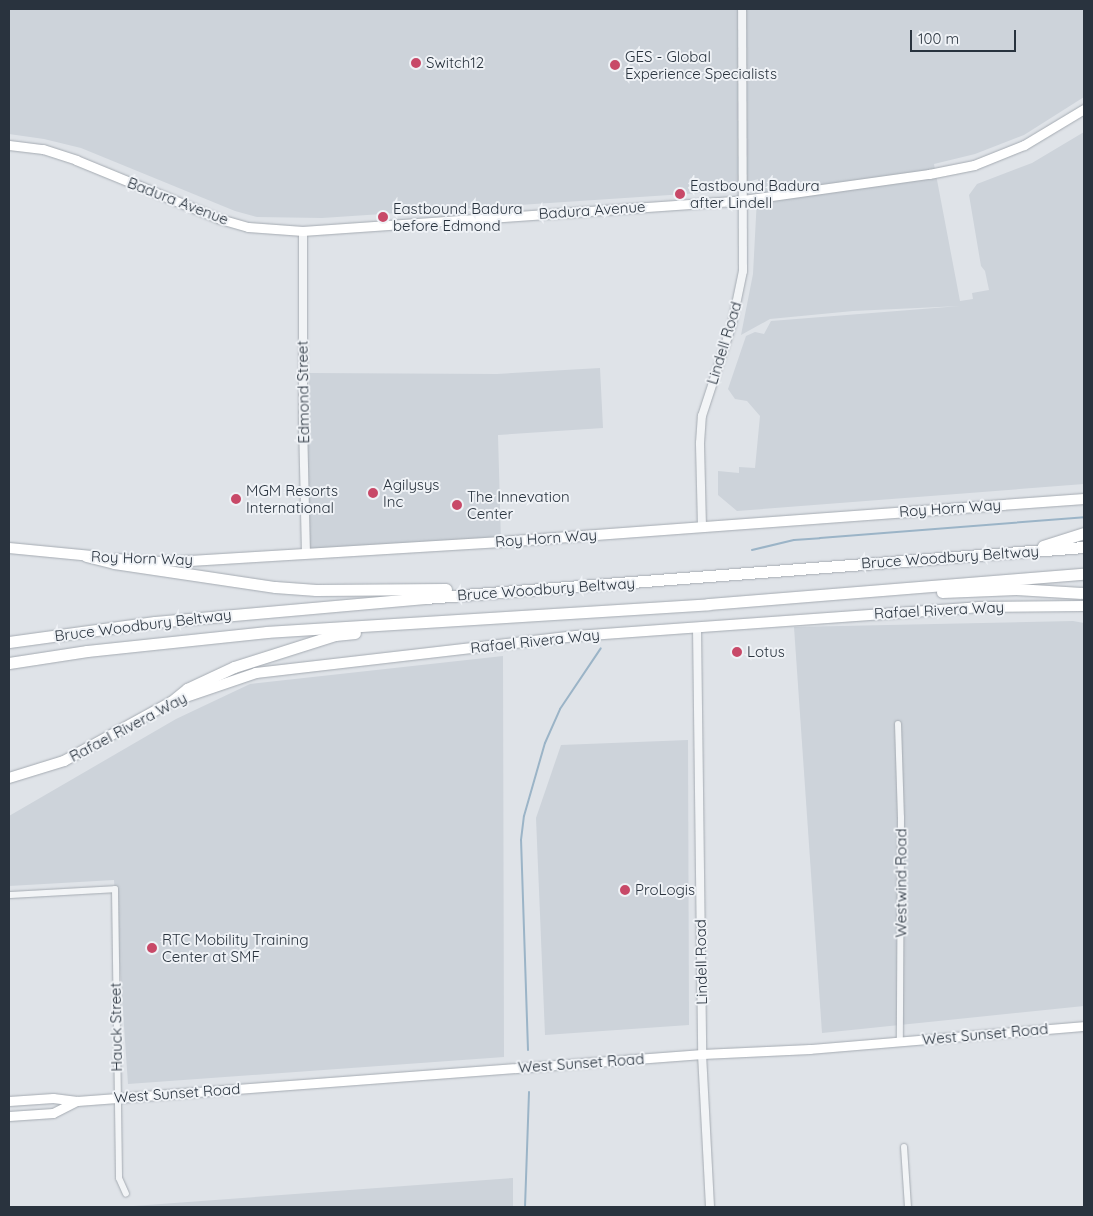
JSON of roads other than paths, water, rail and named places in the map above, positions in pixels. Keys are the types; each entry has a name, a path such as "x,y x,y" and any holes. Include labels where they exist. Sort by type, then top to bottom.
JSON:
{"highway":[{"path":"1026,552 1084,532"},
{"name":"Bruce Woodbury Beltway","path":"9,642 155,622 526,590 1084,547"},
{"path":"86,556 114,563 275,587 316,590 526,590"},
{"name":"Bruce Woodbury Beltway","path":"9,663 87,651 258,633 708,604 858,590 1084,574"},
{"path":"858,590 889,594 1016,589 1084,593"},
{"path":"171,702 193,685 234,667 335,636 376,630 408,622"}],"main road":[{"name":"Badura Avenue","path":"9,145 43,149 76,160 220,219 248,227 303,230 743,200 929,174 974,165 1024,145 1084,109"},
{"name":"Roy Horn Way","path":"9,548 155,562 306,554 1084,499"},
{"name":"Rafael Rivera Way","path":"9,778 32,773 64,761 171,702 256,673 528,640 978,607 1084,606"},
{"name":"West Sunset Road","path":"9,1101 53,1098 77,1101 702,1054 810,1049 1084,1026"},
{"name":"West Sunset Road","path":"9,1116 53,1113 77,1101"}],"street":[{"name":"Lindell Road","path":"702,527 700,443 702,416 732,324 743,271 742,9"},
{"name":"Edmond Street","path":"303,230 303,422 306,554"},
{"name":"Lindell Road","path":"697,627 702,1054 710,1207"},
{"name":"Westwind Road","path":"898,724 901,817 900,1042"},
{"name":"Hauck Street","path":"9,895 115,889 119,1178 126,1194"},
{"path":"904,1147 908,1207"}],"waterway":[{"path":"752,550 794,540 1084,517"},
{"path":"528,1050 521,840 524,816 545,743 560,709 601,648"},
{"path":"525,1207 529,1092"}],"place":[{"name":"Switch12","path":"416,63"},
{"name":"GES - Global Experience Specialists","path":"615,65"},
{"name":"Eastbound Badura after Lindell","path":"680,194"},
{"name":"Eastbound Badura before Edmond","path":"383,217"},
{"name":"Agilysys Inc","path":"373,493"},
{"name":"MGM Resorts International","path":"236,499"},
{"name":"The Innevation Center","path":"457,505"},
{"name":"Lotus","path":"737,652"},
{"name":"ProLogis","path":"625,890"},
{"name":"RTC Mobility Training Center at SMF","path":"152,948"}]}
